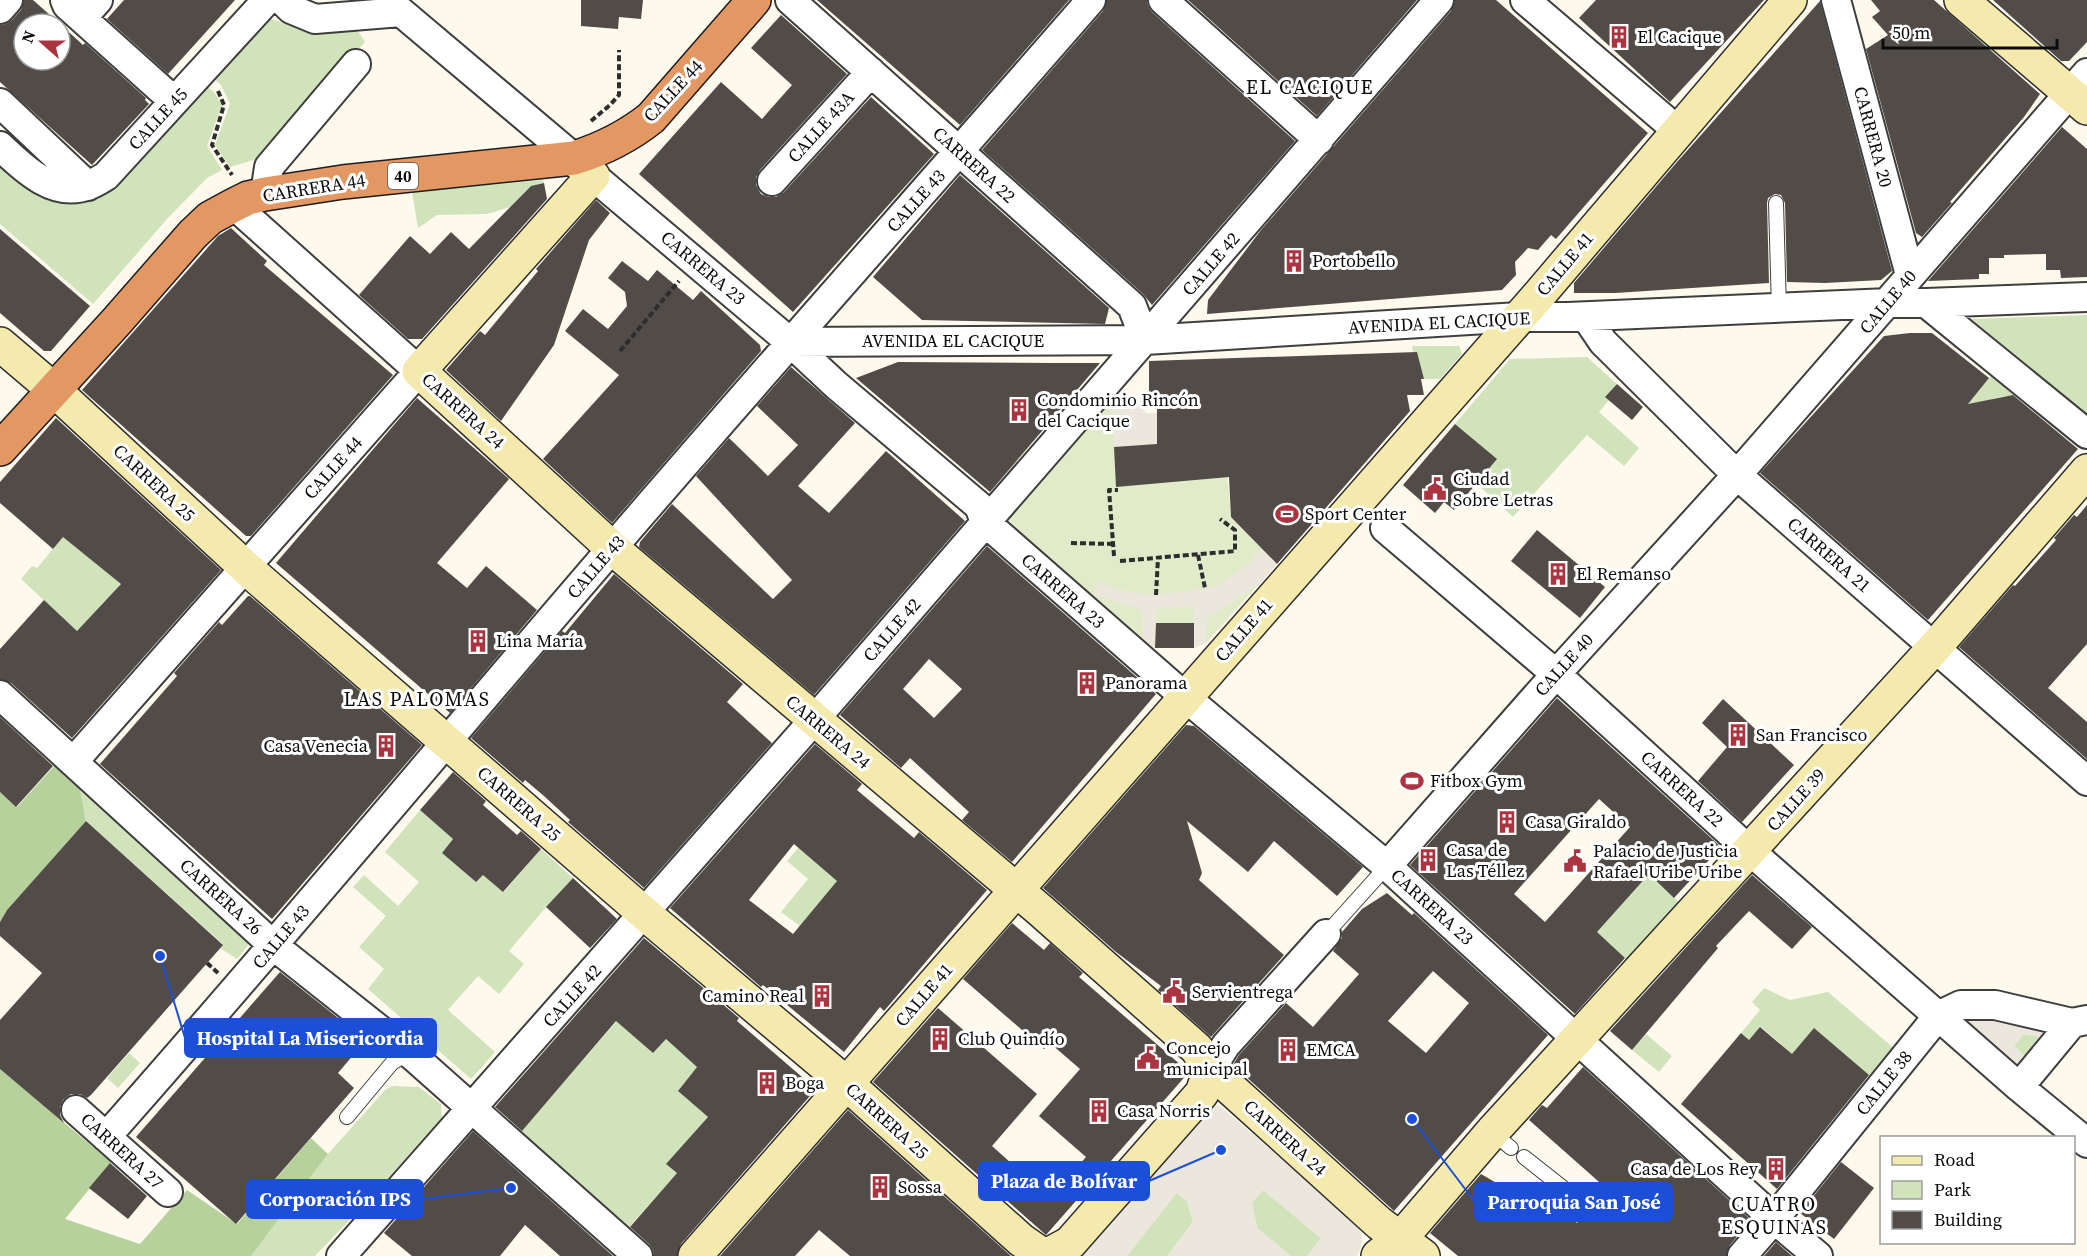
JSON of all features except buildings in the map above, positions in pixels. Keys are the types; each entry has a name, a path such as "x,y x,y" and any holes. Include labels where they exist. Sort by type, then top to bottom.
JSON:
{"highway":[{"name":"CALLE 44","path":"584,167 611,144 630,134 651,118 754,0"},
{"name":"CARRERA 44","path":"249,199 343,182 584,167"},
{"name":"40","path":"7,437 54,390 193,234 210,218 249,199"}],"main road":[{"name":"CALLE 41","path":"695,1256 1519,317 1790,0"},
{"path":"1961,0 2081,91"},
{"name":"CALLE 44","path":"419,371 584,167"},
{"name":"CARRERA 25","path":"0,345 54,390 245,567 645,914 847,1084 1021,1240 1045,1256"},
{"name":"CARRERA 24","path":"419,371 612,548 1015,889 1197,1049 1210,1070 1379,1223 1401,1250"},
{"name":"CALLE 39","path":"1401,1250 1502,1140 1578,1039 1935,647 2087,471"},
{"name":"CALLE 40","path":"1045,1256 1070,1244 1202,1093 1210,1070"}],"street":[{"path":"0,9 8,0"},
{"name":"CALLE 45","path":"88,186 106,176 267,0"},
{"name":"CARRERA 23","path":"282,0 291,9 315,19 401,12 790,342 836,385 979,506 985,522 1185,697 1387,866 1774,1219 1818,1256"},
{"name":"CARRERA 22","path":"790,0 1132,306 1145,340"},
{"name":"CALLE 43","path":"106,1137 274,946 446,741 790,342 1091,0"},
{"path":"1163,0 1319,140"},
{"name":"CALLE 42","path":"340,1256 645,914 1439,0"},
{"path":"1525,0 1678,131"},
{"name":"CARRERA 20","path":"1836,0 1910,275"},
{"path":"77,5 174,101"},
{"path":"249,199 269,167 356,64"},
{"name":"CALLE 43A","path":"772,181 871,72"},
{"name":"CALLE 40","path":"1387,866 1556,674 1737,476 1889,303 1910,275 2081,91"},
{"path":"0,103 88,186"},
{"path":"0,146 27,172 48,183 65,188 88,186"},
{"name":"CARRERA 24","path":"249,199 419,371"},
{"name":"AVENIDA EL CACIQUE","path":"790,342 1145,340 1519,317 1586,317 1889,303 2087,297"},
{"path":"1926,303 2087,434"},
{"name":"CARRERA 21","path":"1586,317 1603,342 1737,476 2087,781"},
{"name":"CALLE 44","path":"73,762 419,371"},
{"name":"CARRERA 22","path":"1385,528 1556,674 1750,851 2019,1087 2087,1143"},
{"name":"CARRERA 26","path":"0,695 274,946 414,1057 638,1256"},
{"name":"CALLE 40","path":"1210,1070 1226,1045 1326,934"},
{"name":"CALLE 38","path":"1742,1256 1938,1016 1961,1005 1995,1005 2079,1021"},
{"name":"CALLE 38","path":"2019,1087 2079,1021"},
{"name":"CARRERA 27","path":"76,1110 168,1192"}],"lane":[{"path":"1776,203 1779,309"},
{"name":"CALLE 40","path":"1326,934 1387,866"},
{"path":"346,1117 392,1063 400,1058 414,1057"},
{"path":"1524,1157 1562,1187"}],"path":[{"path":"619,50 620,77"},
{"path":"199,75 217,88 224,105 212,146 249,199"},
{"path":"620,351 696,262"},
{"path":"1114,556 1109,490 1118,490"},
{"path":"1120,561 1235,551 1235,530 1220,519"},
{"path":"1071,543 1113,544"},
{"path":"1198,555 1206,588"},
{"path":"1156,595 1158,558"}],"green space":[{"path":"267,18 307,30 356,28 365,42 257,159 230,167 215,145 230,104 221,85 212,77"},
{"path":"204,84 214,92 222,105 207,146 222,170 207,178 167,219 93,304 0,224 0,160 69,200"},
{"path":"543,180 544,183 531,186 510,207 487,214 437,215 418,228 412,192"},
{"path":"2087,315 2087,417 1972,319"},
{"path":"1412,346 1459,346 1462,354 1440,379 1424,379 1417,353 1413,353"},
{"path":"1587,357 1617,384 1606,396 1609,400 1599,412 1639,448 1624,466 1587,435 1513,517 1476,483 1496,459 1455,424 1510,359"},
{"path":"1996,372 2023,399 2015,396 1998,397 1958,416 1989,378"},
{"path":"1124,389 1146,413 1193,413 1227,472 1231,517 1277,564 1206,643 1194,648 1155,648 1143,640 1009,522 1010,511"},
{"path":"64,536 121,584 77,631 21,579 32,566 37,568"},
{"path":"57,763 78,779 86,821 7,910 0,922 0,792 17,807"},
{"path":"78,779 241,928 249,944 237,959 220,948 223,944 86,821"},
{"path":"420,810 453,839 442,853 476,882 483,875 504,892 541,849 573,878 509,951 524,964 499,994 478,976 448,1010 495,1052 471,1079 368,989 384,969 359,947 386,916 353,887 364,875 398,906 419,882 385,852"},
{"path":"799,847 861,901 820,902 800,926 781,912 808,879 787,861"},
{"path":"1649,874 1681,904 1629,962 1597,932"},
{"path":"1764,988 1790,1000 1828,992 1896,1050 1872,1078 1814,1029 1787,1060 1781,1044 1761,1027 1749,1040 1741,1033 1760,1010 1752,1002"},
{"path":"617,1021 653,1053 666,1039 697,1067 678,1091 708,1117 667,1164 677,1173 629,1227 521,1131"},
{"path":"1646,1034 1672,1056 1659,1072 1632,1050"},
{"path":"2024,1034 2047,1038 2028,1060 2014,1046"},
{"path":"129,1053 140,1063 118,1088 107,1078"},
{"path":"0,1069 111,1162 65,1219 140,1244 187,1190 237,1224 311,1138 328,1154 251,1256 0,1256"},
{"path":"394,1086 419,1087 441,1104 442,1117 315,1256 251,1256 328,1154 386,1089"},
{"path":"1263,1190 1322,1239 1307,1256 1291,1256 1257,1228 1252,1203"},
{"path":"1176,1192 1187,1201 1193,1222 1167,1256 1127,1256"}],"shaded area":[{"path":"1124,389 1146,413 1193,413 1212,441 1114,447 1111,403"},
{"path":"1261,549 1277,564 1261,583 1207,618 1206,643 1194,648 1193,607 1156,609 1155,648 1143,640 1142,614 1137,608 1093,595 1098,582 1125,591 1150,595 1185,592 1220,585 1248,564"},
{"path":"1993,1013 2057,1028 2047,1038 2024,1034 2014,1046 2028,1060 2017,1075 1954,1018"},
{"path":"1217,1105 1360,1227 1362,1241 1357,1256 1307,1256 1321,1238 1263,1190 1252,1203 1257,1228 1291,1256 1167,1256 1193,1222 1187,1201 1177,1193 1127,1256 1083,1256 1089,1246 1205,1111"}],"place":[{"name":"El Cacique","path":"1619,37"},
{"name":"Portobello","path":"1294,261"},
{"name":"Condominio Rincón del Cacique","path":"1019,410"},
{"name":"Ciudad Sobre Letras","path":"1435,489"},
{"name":"Sport Center","path":"1287,514"},
{"name":"El Remanso","path":"1558,574"},
{"name":"Lina María","path":"478,641"},
{"name":"Panorama","path":"1087,683"},
{"name":"San Francisco","path":"1738,735"},
{"name":"Casa Venecia","path":"386,746"},
{"name":"Fitbox Gym","path":"1412,781"},
{"name":"Casa Giraldo","path":"1507,822"},
{"name":"Casa de Las Téllez","path":"1428,860"},
{"name":"Palacio de Justicia Rafael Uribe Uribe","path":"1575,861"},
{"name":"Hospital La Misericordia","path":"160,956"},
{"name":"Servientrega","path":"1174,992"},
{"name":"Camino Real","path":"822,996"},
{"name":"Club Quindío","path":"940,1039"},
{"name":"EMCA","path":"1288,1050"},
{"name":"Concejo municipal","path":"1148,1058"},
{"name":"Boga","path":"767,1083"},
{"name":"Casa Norris","path":"1099,1111"},
{"name":"Parroquia San José","path":"1412,1119"},
{"name":"Plaza de Bolívar","path":"1221,1150"},
{"name":"Casa de Los Rey","path":"1776,1169"},
{"name":"Sossa","path":"880,1187"},
{"name":"Corporación IPS","path":"511,1188"}],"district":[{"name":"EL CACIQUE","path":"1310,87"},
{"name":"LAS PALOMAS","path":"417,699"},
{"name":"CUATRO ESQUINAS","path":"1774,1216"}]}
